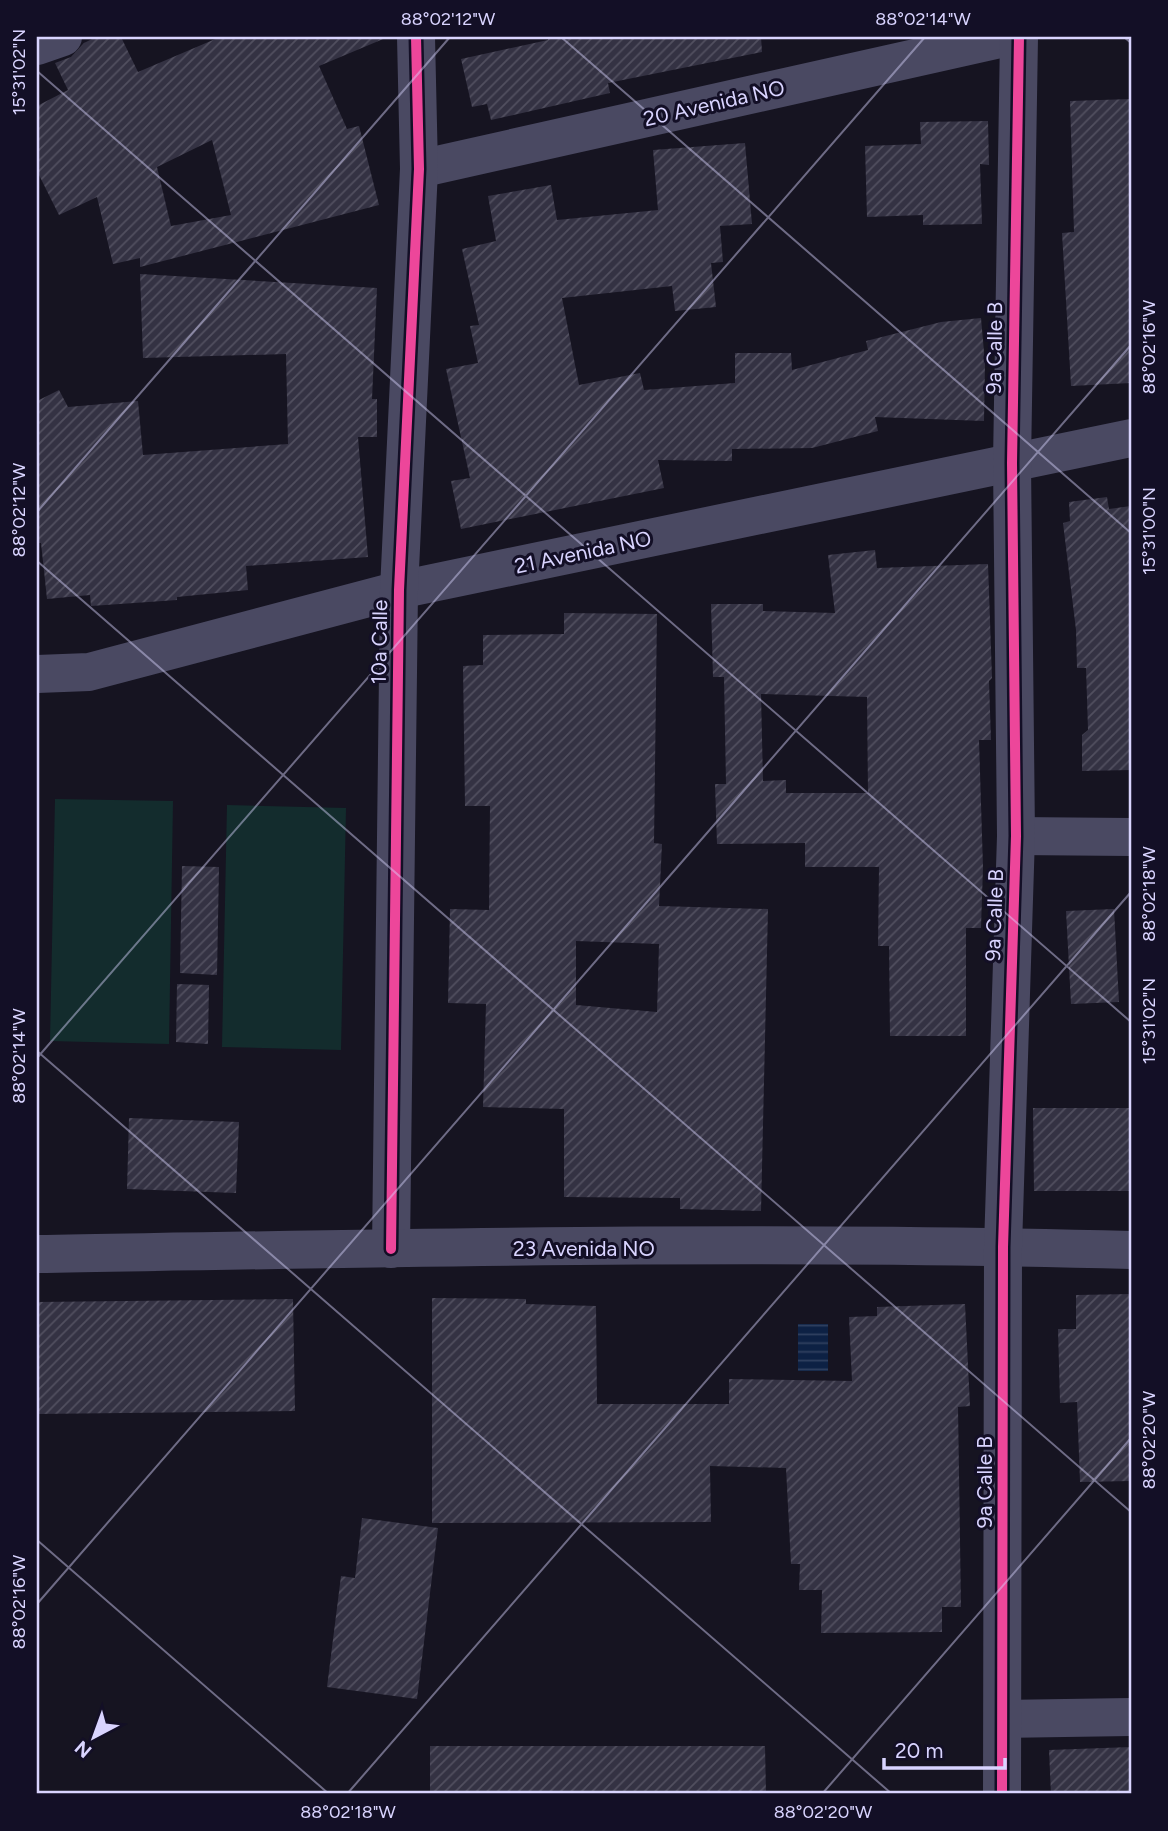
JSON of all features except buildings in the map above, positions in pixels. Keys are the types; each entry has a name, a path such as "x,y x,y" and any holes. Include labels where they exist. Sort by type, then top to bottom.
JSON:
{"street":[{"path":"37,47 63,37"},
{"name":"10a Calle","path":"391,1249 399,590 419,169 416,37"},
{"name":"20 Avenida NO","path":"419,169 1009,37"},
{"name":"9a Calle B","path":"1002,1794 1003,1247 1016,836 1012,463 1018,37"},
{"name":"21 Avenida NO","path":"37,674 89,672 399,590 1131,438"},
{"path":"1016,836 1131,837"},
{"name":"23 Avenida NO","path":"37,1254 391,1249 1003,1247 1131,1250"},
{"path":"1003,1719 1131,1717"}],"green space":[{"path":"55,799 173,801 169,1044 50,1041"},
{"path":"227,805 346,808 341,1050 222,1047"}],"water":[{"path":"798,1324 828,1324 828,1371 798,1371"}],"cycle path":[{"path":"391,1249 399,590 419,169 416,37"},
{"path":"1002,1794 1003,1247 1016,836 1012,463 1019,37"}]}
